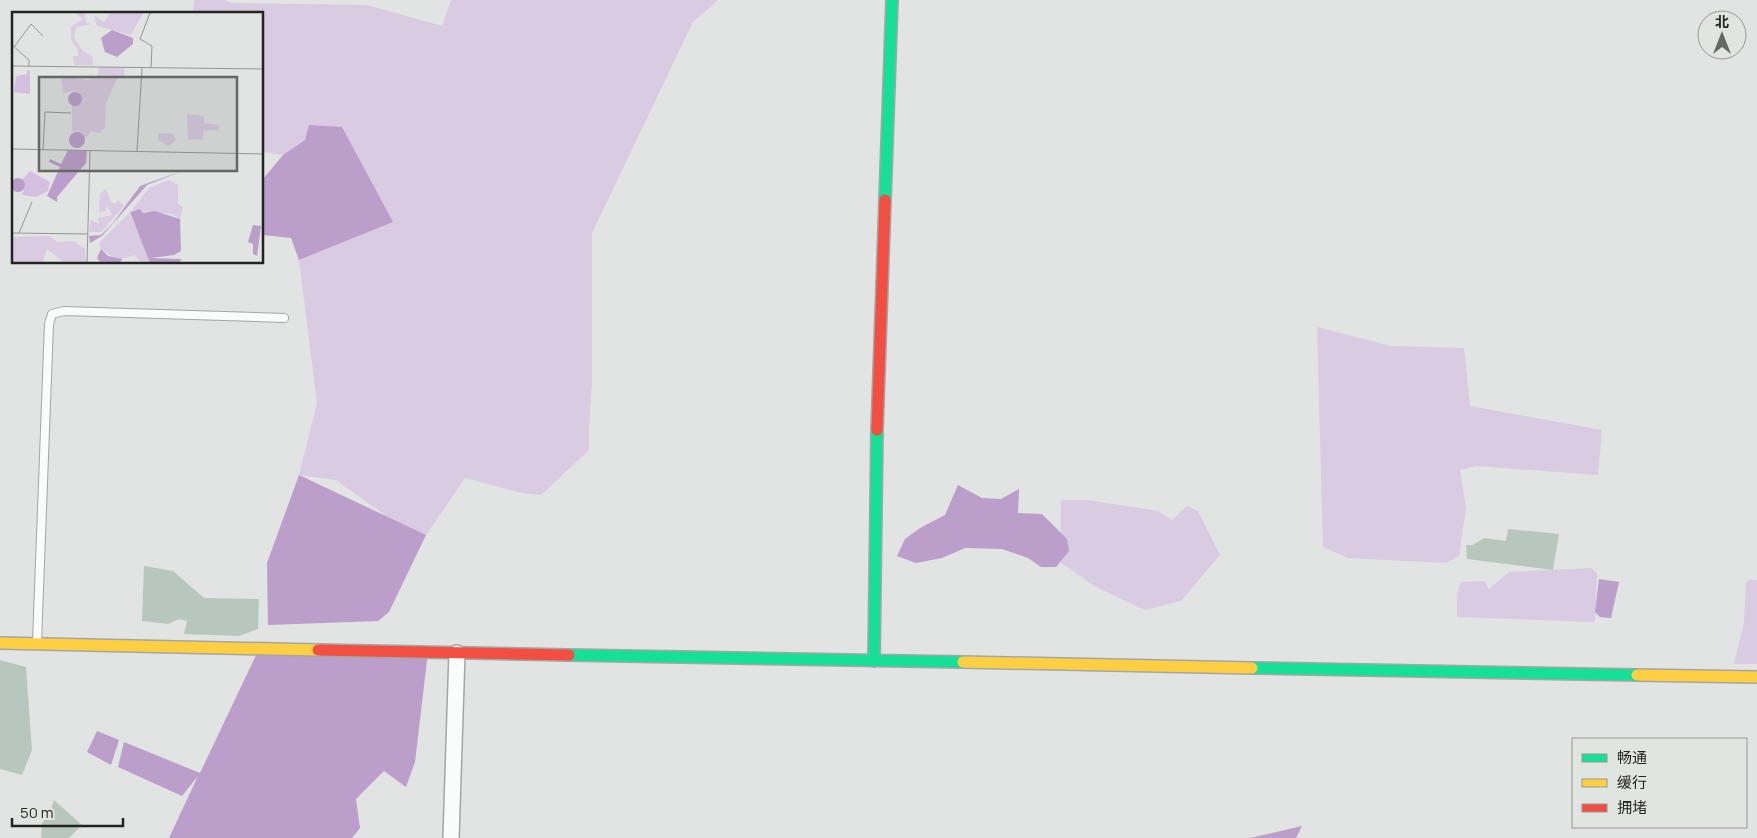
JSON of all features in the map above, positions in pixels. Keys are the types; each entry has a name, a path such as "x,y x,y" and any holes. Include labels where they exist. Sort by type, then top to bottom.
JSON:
{"street":[{"path":"874,661 876,473 892,0"},
{"path":"0,643 1757,677"},
{"path":"451,838 456,653"}],"lane":[{"path":"37,644 49,324 52,314 64,311 284,318"}],"shaded area":[{"path":"194,0 224,0 232,3 367,5 442,26 451,0 718,0 693,22 592,233 592,384 589,450 541,495 522,493 465,478 426,535 399,525 336,480 299,475 317,403 299,260 393,222 305,140 283,155 264,152 264,12 193,12"},
{"path":"309,125 342,127 393,222 299,260 291,238 264,235 264,178 283,155 305,140"},
{"path":"1317,327 1391,346 1464,348 1470,406 1602,430 1598,475 1477,466 1460,470 1466,508 1459,556 1446,563 1348,558 1323,547"},
{"path":"299,475 426,535 389,612 378,621 268,625 267,563"},
{"path":"958,485 982,498 1001,499 1019,489 1018,513 1042,514 1067,539 1069,551 1056,567 1041,567 1028,558 1002,549 965,548 942,558 916,563 897,556 905,539 920,528 945,515"},
{"path":"1061,500 1087,500 1158,511 1172,520 1187,506 1198,511 1220,555 1181,601 1145,610 1096,587 1060,562"},
{"path":"1591,568 1597,573 1595,622 1457,617 1457,593 1461,582 1485,581 1489,589 1509,572"},
{"path":"1599,579 1619,582 1611,618 1600,617 1595,612"},
{"path":"1748,580 1757,580 1757,664 1734,664 1744,623 1746,583"},
{"path":"259,649 428,652 415,762 406,787 384,771 356,799 360,828 352,838 169,838 198,776 182,796 118,767 124,742 200,773"},
{"path":"97,731 119,740 111,765 87,752"},
{"path":"1302,826 1296,838 1250,838"}],"building":[{"path":"1508,529 1559,534 1553,570 1467,559 1466,545 1473,545 1484,538 1506,541"},
{"path":"144,566 173,571 204,598 259,599 258,629 239,636 184,634 187,621 179,619 168,624 142,621"},
{"path":"0,660 26,667 32,750 22,775 0,769"},
{"path":"54,800 82,825 69,838 41,838 42,823 50,812"}],"traffic: fast":[{"path":"885,200 892,0"},
{"path":"874,661 877,430"},
{"path":"569,655 963,662"},
{"path":"1252,668 1637,675"}],"traffic: slow":[{"path":"0,643 318,650"},
{"path":"963,662 1252,668"},
{"path":"1637,675 1757,677"}],"traffic: jam":[{"path":"877,430 885,200"},
{"path":"318,650 569,655"}]}
